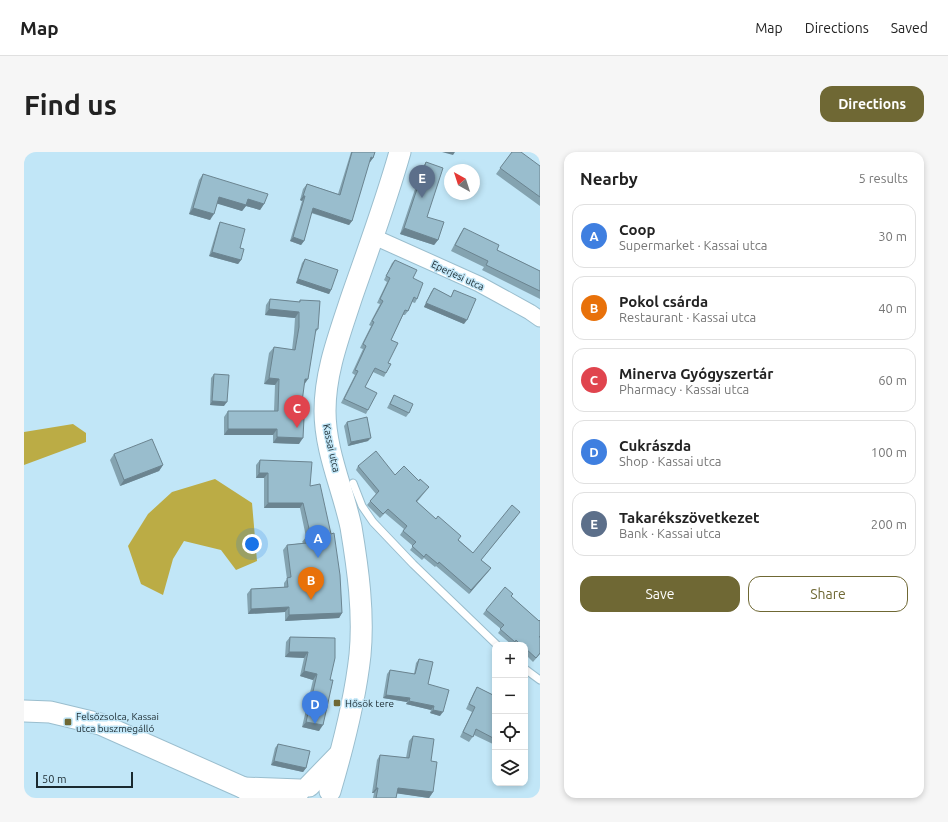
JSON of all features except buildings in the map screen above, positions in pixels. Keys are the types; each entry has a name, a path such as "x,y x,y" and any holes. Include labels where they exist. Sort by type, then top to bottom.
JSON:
{"main road":[{"name":"Kassai utca","path":"332,794 354,694 360,655 361,626 360,597 350,525 327,436 325,412 326,389 334,351 400,152"},
{"path":"26,711 50,712 100,724 244,788 262,798"},
{"path":"301,791 342,752"},
{"path":"244,788 301,791 316,785 324,786 332,794"}],"street":[{"name":"Eperjesi utca","path":"372,236 479,284 530,312 540,320"}],"lane":[{"path":"353,483 362,506 373,522 413,564 494,642"},
{"path":"528,671 540,680"}],"shaded area":[{"path":"73,424 86,433 86,442 24,465 24,432"},
{"path":"215,479 252,503 257,561 236,570 221,550 184,541 173,559 163,595 141,584 128,546 148,514 172,492"}],"place":[{"name":"Takarékszövetkezet","path":"422,198"},
{"name":"Minerva Gyógyszertár","path":"297,428"},
{"name":"Coop","path":"318,558"},
{"name":"Pokol csárda","path":"311,600"},
{"name":"Hősök tere","path":"337,703"},
{"name":"Felsőzsolca, Kassai utca buszmegálló","path":"68,722"},
{"name":"Cukrászda","path":"315,724"}]}
